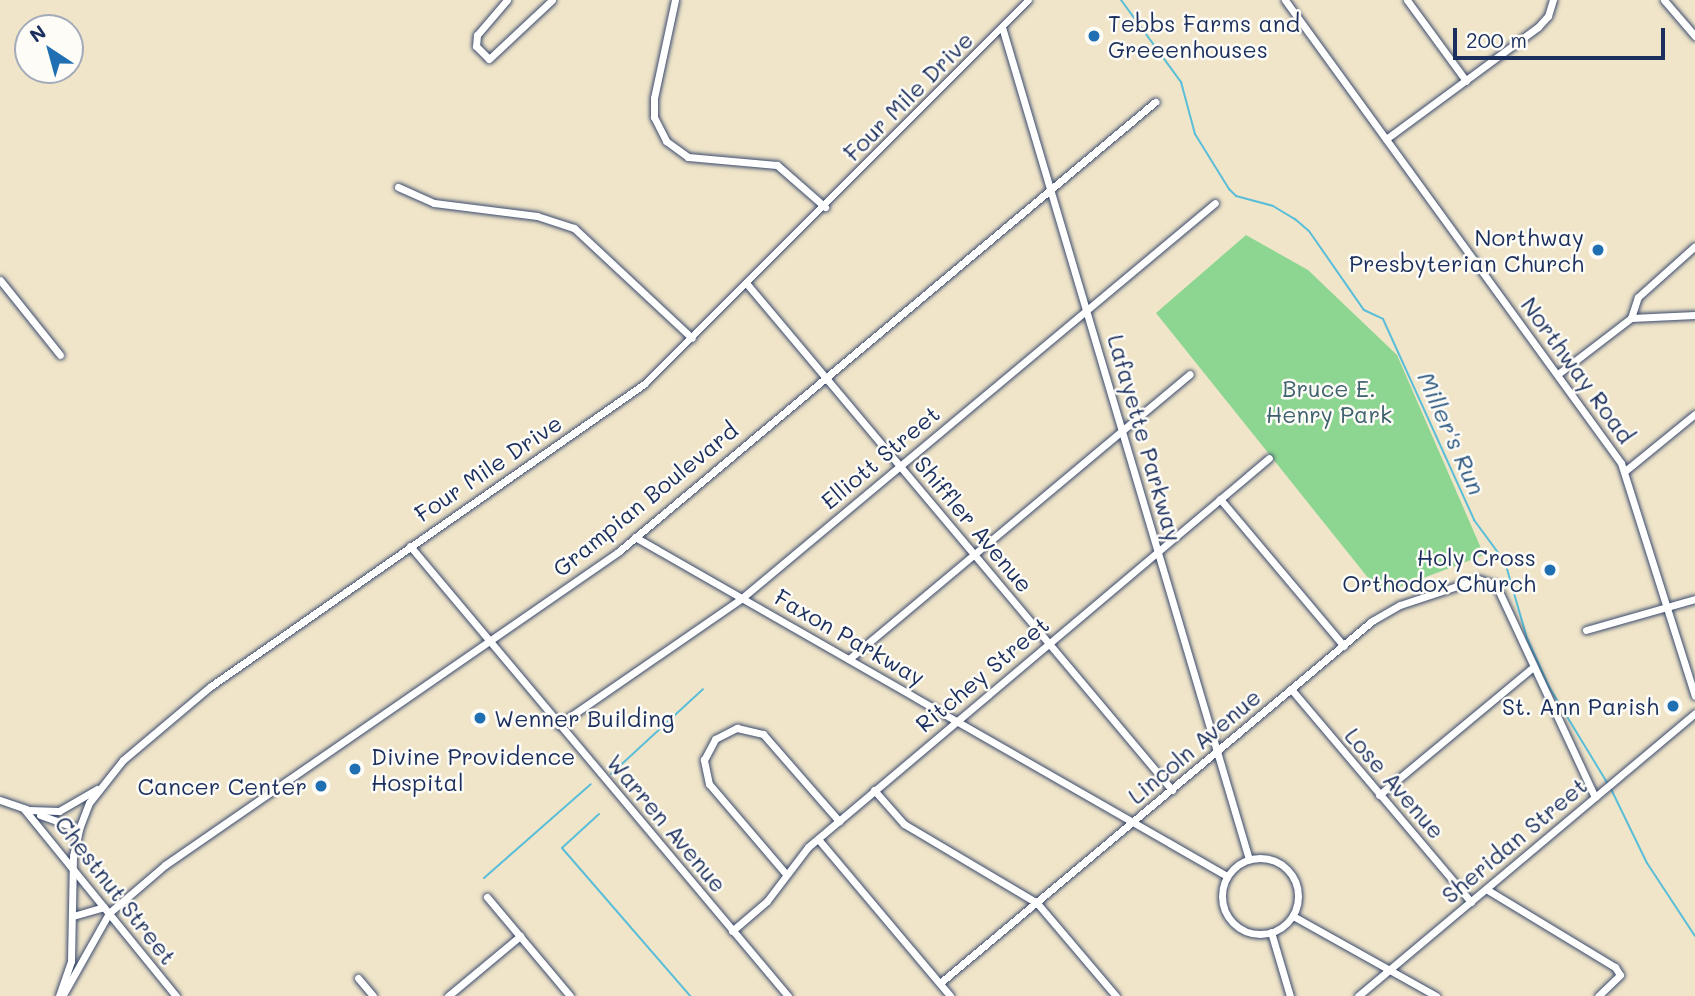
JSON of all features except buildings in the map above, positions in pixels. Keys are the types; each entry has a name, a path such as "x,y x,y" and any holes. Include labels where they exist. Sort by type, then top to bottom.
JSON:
{"street":[{"path":"507,0 477,35 476,46 489,59 552,0"},
{"path":"675,0 653,97 654,117 666,141 688,156 778,165 825,207"},
{"name":"Four Mile Drive","path":"61,996 69,968 73,916 72,866 79,829 101,786 171,716 410,546 624,400 692,338 825,207 1028,0"},
{"name":"Northway Road","path":"1285,0 1558,374 1625,471 1695,696"},
{"path":"1407,0 1466,81"},
{"path":"1386,139 1538,27 1548,16 1553,0"},
{"path":"1664,0 1695,36"},
{"name":"Lafayette Parkway","path":"1002,27 1249,859"},
{"name":"Grampian Boulevard","path":"61,996 107,910 184,851 635,537 1155,102"},
{"path":"397,187 434,203 537,216 574,228 692,338"},
{"name":"Elliott Street","path":"558,725 742,598 1215,203"},
{"path":"1558,374 1631,318 1638,297 1695,246"},
{"path":"0,280 60,355"},
{"name":"Shiffler Avenue","path":"747,284 1172,790"},
{"path":"1631,318 1695,315"},
{"path":"849,659 1190,374"},
{"path":"1625,471 1695,414"},
{"name":"Ritchey Street","path":"732,931 767,901 786,874 818,839 1269,458"},
{"path":"1220,499 1344,646"},
{"name":"Faxon Parkway","path":"635,537 1227,876"},
{"name":"Warren Avenue","path":"410,546 558,725 789,996"},
{"name":"Lincoln Avenue","path":"940,983 1388,610 1478,579 1493,582 1532,668"},
{"path":"1586,630 1695,599"},
{"path":"1379,795 1532,668 1595,797"},
{"name":"Lose Avenue","path":"1291,689 1471,902"},
{"name":"Sheridan Street","path":"1358,996 1695,713"},
{"path":"786,874 709,784 704,760 715,739 737,728 763,734 839,821"},
{"path":"24,809 59,811 101,786"},
{"path":"874,790 904,824 1037,903 1116,996"},
{"path":"0,800 79,829"},
{"name":"Chestnut Street","path":"24,809 176,996"},
{"path":"818,839 950,996"},
{"path":"1249,859 1270,859 1290,873 1298,892 1293,916 1271,932 1247,932 1228,916 1222,900 1227,876 1249,859"},
{"path":"1486,889 1600,957 1620,975 1598,996"},
{"path":"487,897 570,996"},
{"path":"73,916 107,910"},
{"path":"1293,916 1436,996"},
{"path":"1271,932 1290,996"},
{"path":"449,996 520,936"},
{"path":"358,978 373,996"}],"green space":[{"name":"Bruce E. Henry Park","path":"1246,235 1308,270 1397,355 1484,555 1381,594 1156,313"}],"waterway":[{"name":"Miller's Run","path":"1121,0 1181,82 1195,134 1229,189 1236,196 1273,206 1295,219 1309,231 1364,310 1383,319 1474,520 1505,562 1527,638 1549,687 1608,784"},
{"path":"611,774 703,689"},
{"path":"484,878 591,784"},
{"name":"Miller's Run","path":"1611,789 1647,863 1695,936"},
{"path":"599,814 562,848 690,996"}],"place":[{"name":"Tebbs Farms and Greeenhouses","path":"1094,36"},
{"name":"Northway Presbyterian Church","path":"1598,250"},
{"name":"Holy Cross Orthodox Church","path":"1550,570"},
{"name":"St. Ann Parish","path":"1673,706"},
{"name":"Wenner Building","path":"480,718"},
{"name":"Divine Providence Hospital","path":"355,769"},
{"name":"Cancer Center","path":"321,786"}]}
